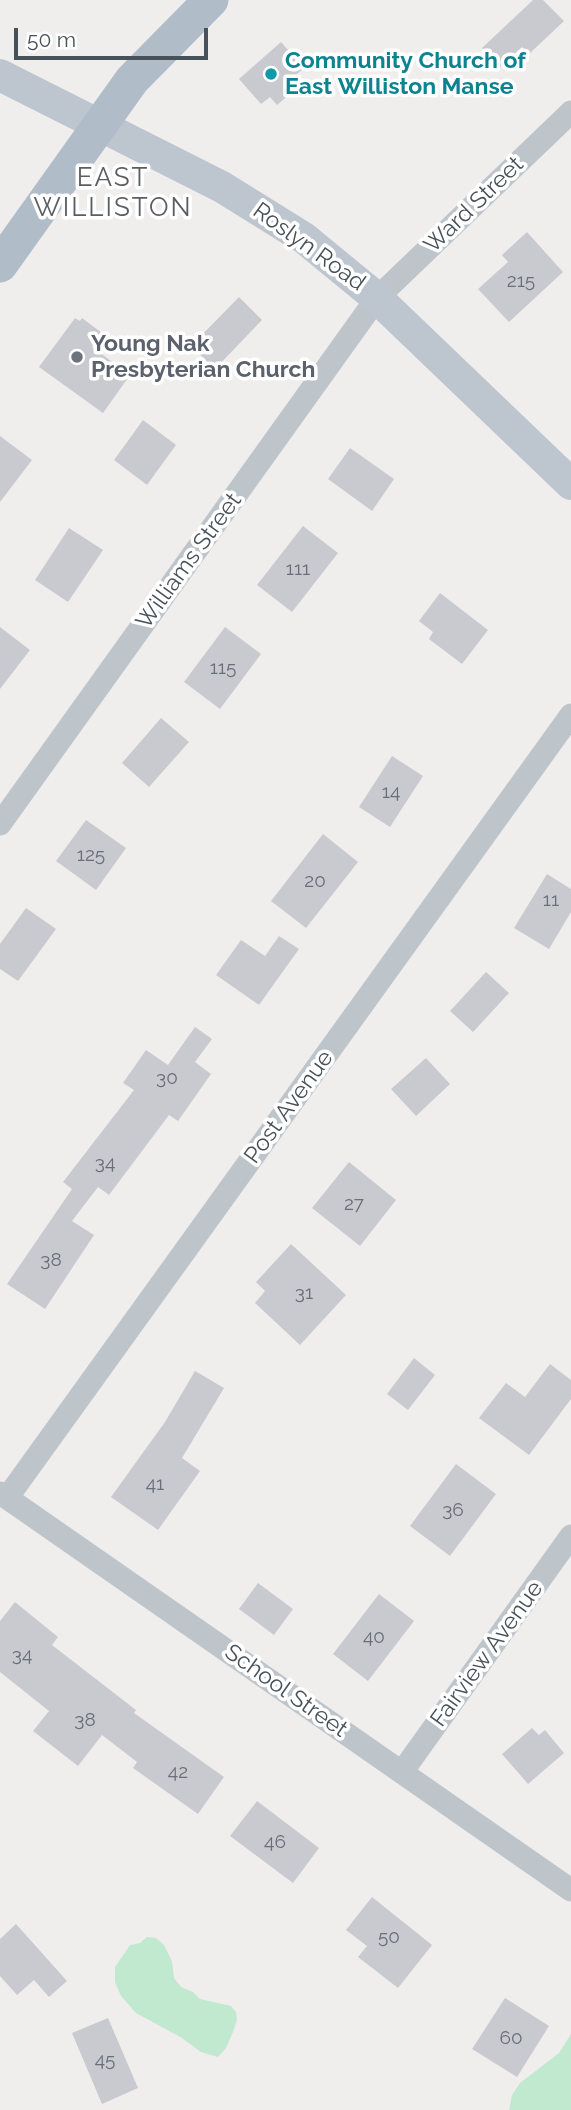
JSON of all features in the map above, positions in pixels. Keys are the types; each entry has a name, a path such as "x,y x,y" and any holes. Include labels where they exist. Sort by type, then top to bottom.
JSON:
{"main road":[{"path":"0,265 97,126 149,60 211,0"},
{"name":"Roslyn Road","path":"0,75 242,198 319,249 377,298 571,484"}],"street":[{"name":"Ward Street","path":"377,298 571,112"},
{"name":"Williams Street","path":"0,824 377,298"},
{"name":"Post Avenue","path":"4,1496 571,715"},
{"name":"School Street","path":"4,1496 571,1890"},
{"name":"Fairview Avenue","path":"402,1772 571,1536"}],"green space":[{"path":"147,1937 156,1938 164,1945 172,1961 174,1978 181,1987 193,1992 200,1999 231,2006 236,2012 237,2020 233,2032 226,2048 218,2057 201,2052 182,2038 136,2013 121,1996 115,1982 115,1967 130,1945 140,1943"},
{"path":"571,2034 571,2110 509,2110 512,2095 520,2083 559,2053"}],"building":[{"path":"533,0 543,0 564,21 528,55 522,47 500,67 482,48"},
{"name":"Community Church of East Williston Manse","path":"281,42 304,68 290,80 297,88 277,105 270,97 261,104 239,79"},
{"path":"527,232 563,272 509,322 478,289 508,262 502,255"},
{"path":"239,297 262,320 215,369 191,346"},
{"name":"Young Nak Presbyterian Church","path":"75,318 80,321 82,318 102,333 92,347 130,375 103,413 39,367"},
{"path":"143,420 176,445 147,485 114,460"},
{"path":"0,436 32,460 0,502"},
{"path":"350,448 394,479 372,511 328,479"},
{"path":"303,526 338,553 292,612 257,585"},
{"path":"69,528 103,550 68,602 35,580"},
{"path":"440,593 488,630 462,664 429,639 433,632 419,621"},
{"path":"0,627 30,650 0,689"},
{"path":"225,627 261,654 220,709 184,682"},
{"path":"161,718 189,742 149,787 122,763"},
{"path":"392,756 423,776 390,827 359,807"},
{"path":"86,820 126,848 96,890 56,861"},
{"path":"323,834 358,862 306,928 271,901"},
{"path":"547,874 571,889 571,912 549,949 514,928"},
{"path":"26,908 56,929 18,981 0,969 0,944"},
{"path":"279,936 299,949 259,1005 216,975 241,940 265,956"},
{"path":"486,972 509,993 473,1032 450,1011"},
{"path":"195,1027 212,1039 195,1062 211,1074 178,1121 169,1115 109,1195 98,1187 72,1221 94,1235 45,1309 7,1284 72,1189 63,1182 134,1090 123,1083 146,1050 168,1065"},
{"path":"426,1058 450,1084 416,1116 391,1089"},
{"path":"349,1162 396,1200 360,1246 312,1208"},
{"path":"291,1244 346,1295 300,1345 255,1303 265,1291 256,1282"},
{"path":"414,1358 435,1375 408,1410 387,1394"},
{"path":"550,1364 571,1380 571,1399 529,1455 479,1418 506,1383 525,1397"},
{"path":"195,1371 224,1388 182,1458 200,1471 158,1530 111,1497 165,1422"},
{"path":"456,1464 496,1494 450,1556 410,1526"},
{"path":"258,1583 293,1609 274,1635 239,1609"},
{"path":"379,1594 414,1621 368,1681 333,1654"},
{"path":"15,1602 58,1637 52,1645 136,1710 134,1713 224,1777 198,1814 133,1768 137,1762 102,1735 78,1766 33,1731 49,1711 0,1672 0,1621"},
{"path":"532,1728 539,1735 545,1730 564,1753 528,1784 502,1754"},
{"path":"257,1801 319,1848 293,1883 230,1836"},
{"path":"372,1897 432,1945 398,1988 358,1957 367,1946 346,1930"},
{"path":"16,1924 67,1981 49,1997 34,1980 17,1995 0,1976 0,1939"},
{"path":"505,1998 549,2026 517,2077 472,2049"},
{"path":"108,2018 138,2088 102,2104 72,2033"}],"place":[{"name":"Community Church of East Williston Manse","path":"271,74"},
{"name":"Young Nak Presbyterian Church","path":"77,357"}],"district":[{"name":"EAST WILLISTON","path":"113,193"}]}
